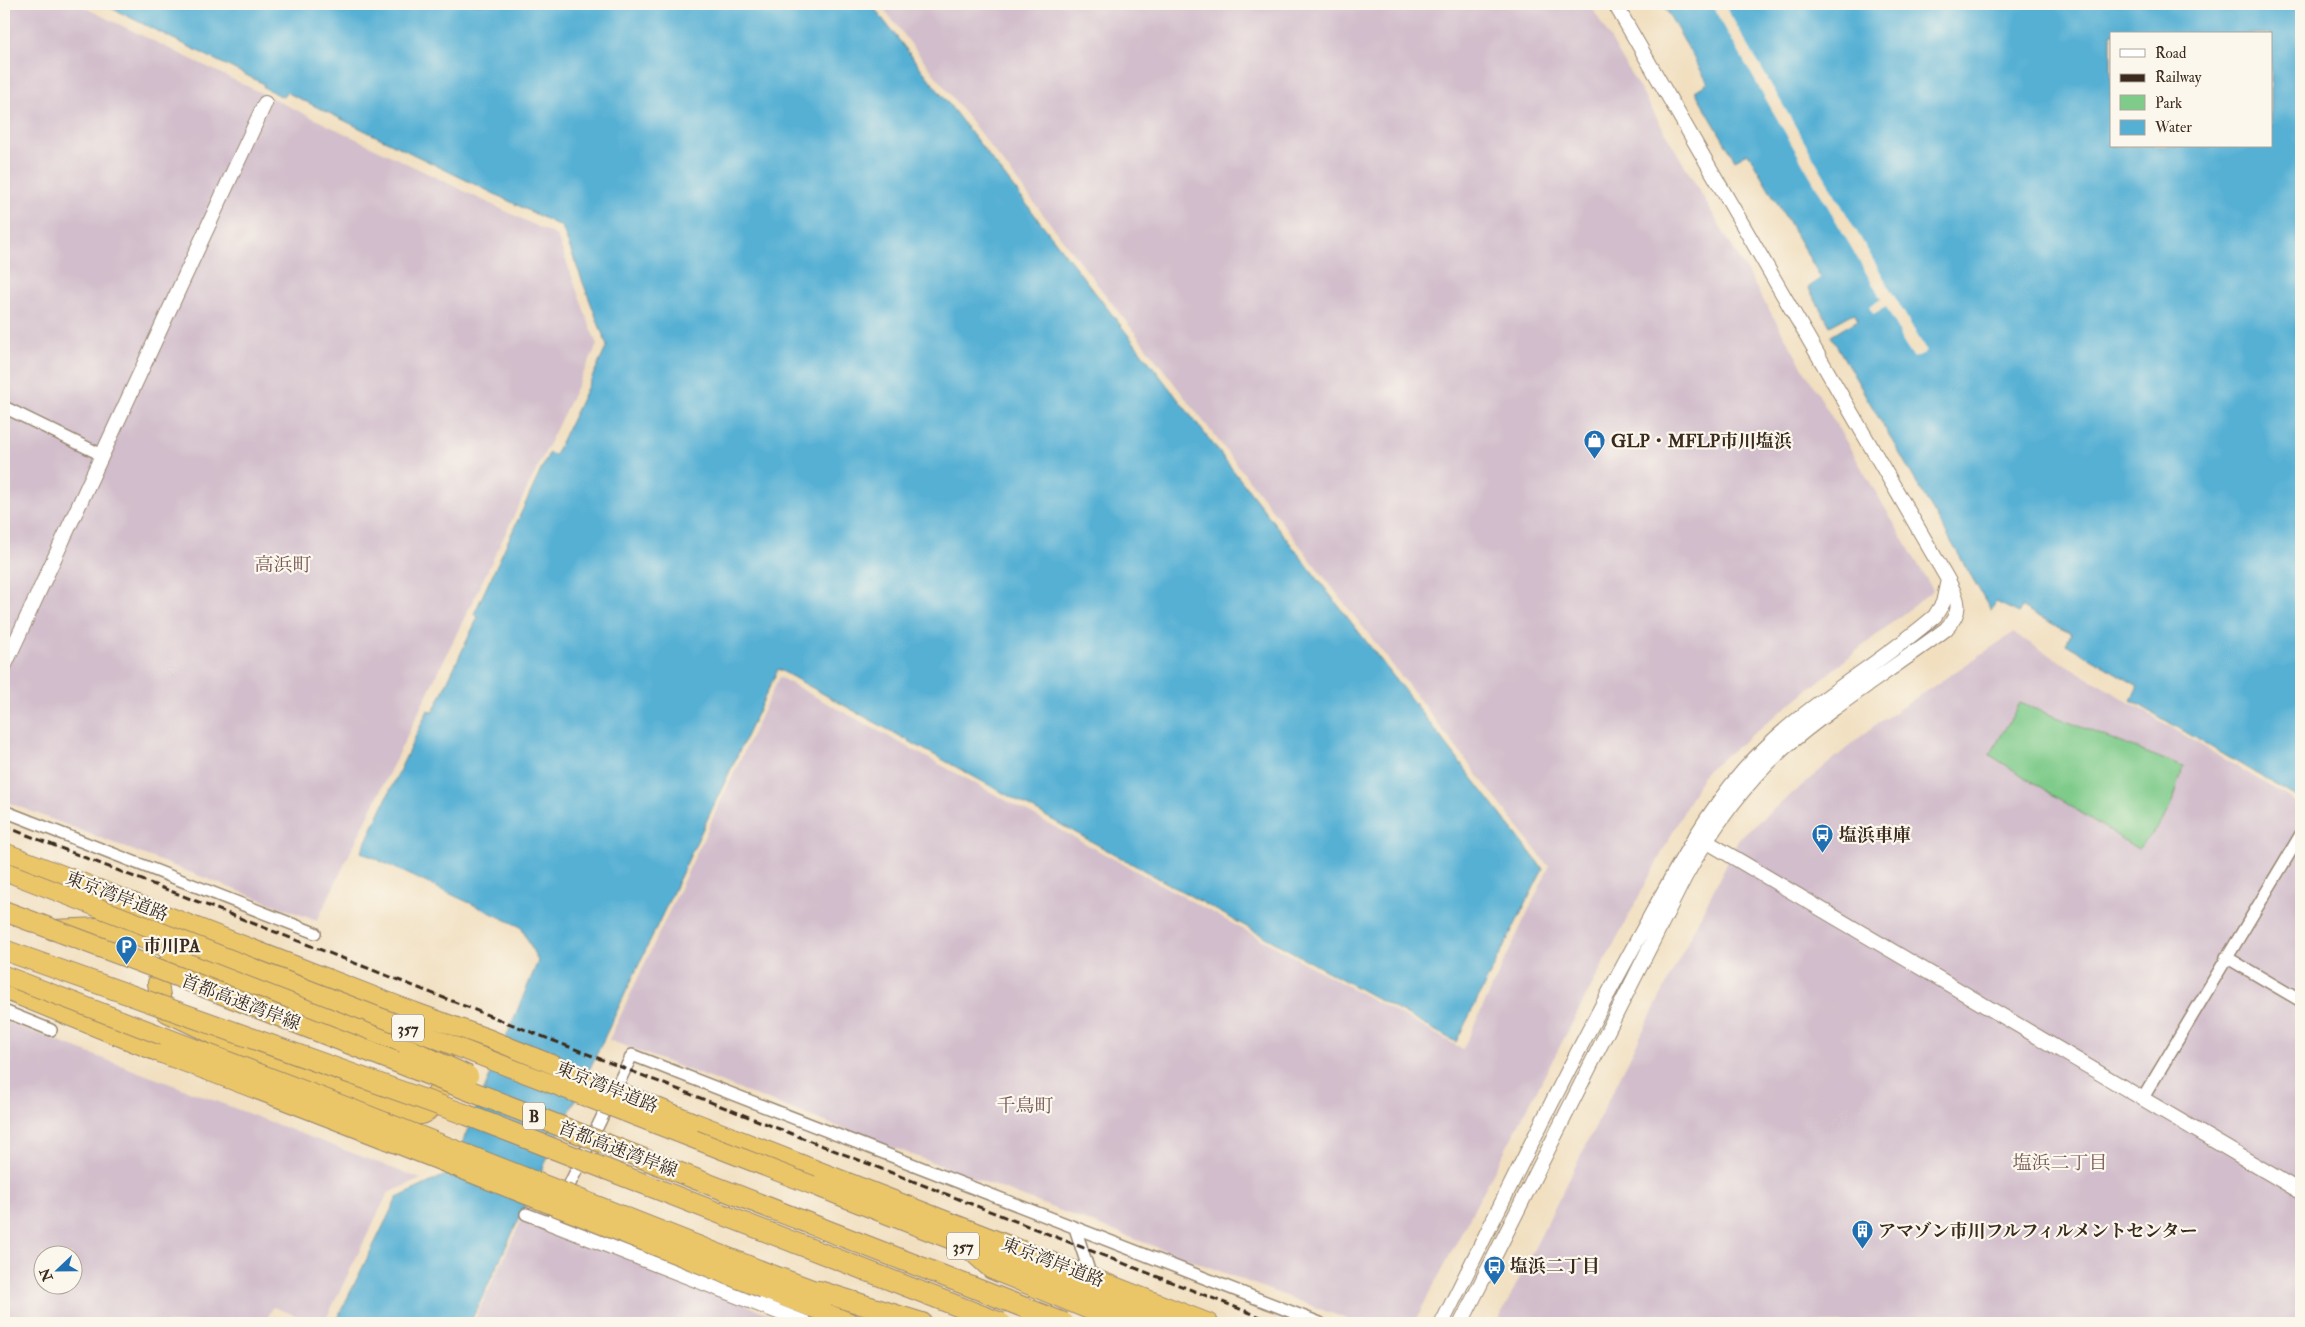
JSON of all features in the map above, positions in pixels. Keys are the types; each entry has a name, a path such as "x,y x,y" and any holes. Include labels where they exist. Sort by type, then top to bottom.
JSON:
{"highway":[{"name":"東京湾岸道路","path":"4,852 490,1040 815,1177 970,1249"},
{"name":"東京湾岸道路","path":"4,871 657,1126 815,1177 1091,1277 1209,1323"},
{"name":"首都高速湾岸線","path":"4,911 1064,1323"},
{"path":"52,930 99,928 133,934 400,1037 440,1055 445,1063 445,1071 429,1111 422,1115 398,1110 228,1043 212,1033 167,1012 161,1003 158,983 167,965 174,961 198,967 409,1049 543,1108 588,1138"},
{"name":"首都高速湾岸線","path":"4,950 467,1115 1001,1323"},
{"path":"4,975 901,1323"},
{"path":"4,990 162,1054 333,1118 533,1186 567,1192"},
{"path":"407,1009 444,1028 580,1085 657,1126"},
{"path":"333,1118 448,1166 852,1323"},
{"path":"970,1249 992,1269 1108,1309 1123,1323"},
{"path":"819,1291 922,1323"},
{"name":"東京湾岸道路","path":"1108,1309 1165,1323"}],"street":[{"path":"1615,4 1948,580 1958,604 1956,616 1946,629 1810,727 1784,748 1754,779 1718,823 1701,838"},
{"path":"4,667 265,103"},
{"path":"4,407 102,455"},
{"path":"1442,1323 1600,1009 1636,942 1665,902 1731,785 1775,739 1929,622 1940,610 1947,592 1948,580"},
{"path":"1911,634 1921,648"},
{"path":"4,811 315,933"},
{"path":"2143,1098 2301,834"},
{"path":"1701,838 2301,1192"},
{"path":"1461,1323 1650,949 1665,902"},
{"path":"1636,942 1650,949"},
{"path":"2226,957 2301,1001"},
{"path":"1600,1009 1615,1017"},
{"path":"4,1011 51,1030"},
{"path":"550,1223 632,1055 1320,1323"},
{"path":"1526,1156 1542,1163"},
{"path":"526,1214 806,1323"},
{"path":"1074,1228 1091,1277"},
{"path":"1479,1249 1494,1257"}],"shaded area":[{"path":"4,4 77,4 557,236 597,345 317,921 4,801"},
{"path":"880,4 1590,4 1933,590 1704,773 1414,1323 1357,1323 609,1040 779,677 1463,1049 1549,867"},
{"path":"2013,633 2301,805 2301,1323 1497,1323 1740,837 1871,728"},
{"path":"4,1021 421,1179 388,1193 324,1323 317,1323 273,1307 265,1323 4,1323"},
{"path":"523,1217 792,1323 473,1323"}],"green space":[{"path":"2020,703 2183,767 2167,812 2155,830 2138,849 1990,755"}],"water":[{"path":"103,4 871,4 1543,869 1456,1042 778,669 470,1323 335,1323 397,1198 456,1170 462,1143 538,961 521,927 361,852 428,710 433,712 478,617 474,614 549,453 555,455 607,346 562,227 286,92 283,97 263,87 264,84"},
{"path":"1663,4 2301,4 2301,800 2131,700 2138,686 2066,644 2071,634 2022,607 2019,613 1996,602 1991,610 1831,336 1858,320 1854,313 1830,326 1808,287 1821,278 1748,153 1735,160 1695,91 1708,83"}],"pier":[{"path":"1711,4 1724,4 1927,352 1914,358 1900,337 1899,330 1886,307 1873,314 1869,307 1881,299"}],"railway":[{"path":"4,826 1276,1323"}],"place":[{"name":"GLP・MFLP市川塩浜","path":"1595,460"},
{"name":"塩浜車庫","path":"1823,854"},
{"name":"市川PA","path":"127,965"},
{"name":"アマゾン市川フルフィルメントセンター","path":"1862,1250"},
{"name":"塩浜二丁目","path":"1494,1285"}],"district":[{"name":"高浜町","path":"283,564"},
{"name":"千鳥町","path":"1025,1105"},
{"name":"塩浜二丁目","path":"2060,1162"}]}
